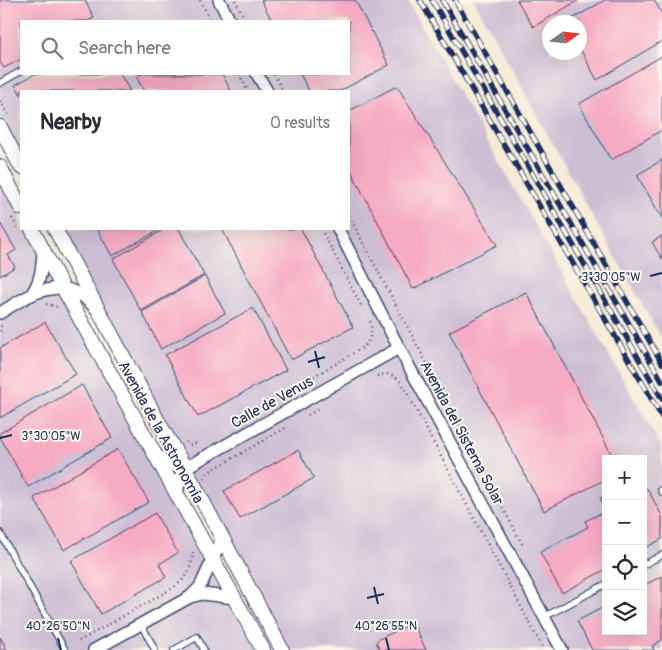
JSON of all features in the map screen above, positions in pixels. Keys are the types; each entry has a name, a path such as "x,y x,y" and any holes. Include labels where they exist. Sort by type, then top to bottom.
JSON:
{"street":[{"path":"219,0 229,20"},
{"path":"258,75 265,90"},
{"path":"0,127 20,165"},
{"path":"0,167 15,210"},
{"name":"Avenida de la Astronomía","path":"56,230 282,650"},
{"name":"Avenida del Sistema Solar","path":"339,230 399,348 562,650"},
{"name":"Avenida de la Astronomía","path":"26,231 43,251 263,650"},
{"path":"30,295 40,280 43,251"},
{"path":"0,313 30,295 62,288 79,294 91,303 105,320"},
{"name":"Calle de Venus","path":"185,468 399,348"},
{"path":"154,452 163,460 179,468 185,468 180,477 177,495"},
{"path":"190,597 200,586 222,539"},
{"path":"94,650 190,597 203,594 234,598"}],"lane":[{"path":"0,83 20,72"},
{"path":"0,532 65,650"},
{"path":"647,563 662,555"},
{"path":"544,616 602,586"},
{"path":"141,624 155,650"},
{"path":"174,650 197,637 204,650"}],"path":[{"path":"200,0 210,20"},
{"path":"235,0 245,20"},
{"path":"240,75 247,90"},
{"path":"275,75 282,90"},
{"path":"350,218 523,546"},
{"path":"322,230 363,308"},
{"path":"42,303 60,307"},
{"path":"292,388 364,347 372,334 372,326 367,316"},
{"path":"0,331 1,325"},
{"path":"370,380 377,375 391,374 403,385 544,650"},
{"path":"259,407 270,401"},
{"path":"308,415 324,406"},
{"path":"204,477 207,473 287,427"},
{"path":"187,444 193,445 199,442"},
{"path":"79,641 173,588 182,581 188,574 192,563 193,546"}],"shaded area":[{"path":"0,0 407,0 662,448 662,650 282,650 56,230 350,230 350,90 20,90 20,165 0,127"},
{"path":"474,0 662,0 662,339 599,228"},
{"path":"0,167 20,206 20,230 33,230 263,650 0,650"}],"building":[{"path":"0,0 85,0 94,18 90,20 20,20 20,60 4,68 0,62"},
{"path":"261,0 355,0 389,65 342,90 308,90 301,75 350,75 350,20 271,20"},
{"path":"517,0 579,0 553,15 542,15 542,22 533,27"},
{"path":"605,0 654,0 662,14 662,41 597,80 586,60 587,15 579,15"},
{"path":"662,56 662,130 611,160 579,104"},
{"path":"33,75 121,75 129,90 20,90 20,93 15,85"},
{"path":"223,75 230,90 143,90 136,76"},
{"path":"397,86 497,245 413,289 350,169 350,110"},
{"path":"662,160 662,218 637,175"},
{"path":"0,223 16,250 8,255 15,267 0,276"},
{"path":"98,230 159,230 112,256"},
{"path":"163,230 180,230 204,275 141,311 113,259"},
{"path":"223,230 302,230 353,327 291,360"},
{"path":"662,236 662,259 652,242"},
{"path":"205,276 225,313 161,349 142,312"},
{"path":"526,292 612,455 602,455 602,481 544,511 449,332"},
{"path":"253,308 286,370 198,417 165,355"},
{"path":"45,322 76,374 0,418 0,348"},
{"path":"82,385 112,438 28,487 0,437 0,433"},
{"path":"118,449 149,502 64,550 34,498"},
{"path":"298,450 314,478 240,519 224,491"},
{"path":"647,488 662,516 662,539 647,547"},
{"path":"155,513 178,553 159,564 166,577 101,614 71,561"},
{"path":"602,513 602,571 562,593 540,552 588,527 585,521"},
{"path":"662,576 662,640 652,646 654,650 592,650 577,621 602,608 602,635 647,635 647,584"},
{"path":"413,623 426,650 380,650 376,642 379,639"},
{"path":"0,637 7,650 0,650"}],"railway":[{"path":"420,0 662,417"},
{"path":"432,0 662,399"},
{"path":"442,0 662,381"},
{"path":"455,0 662,363"}]}
